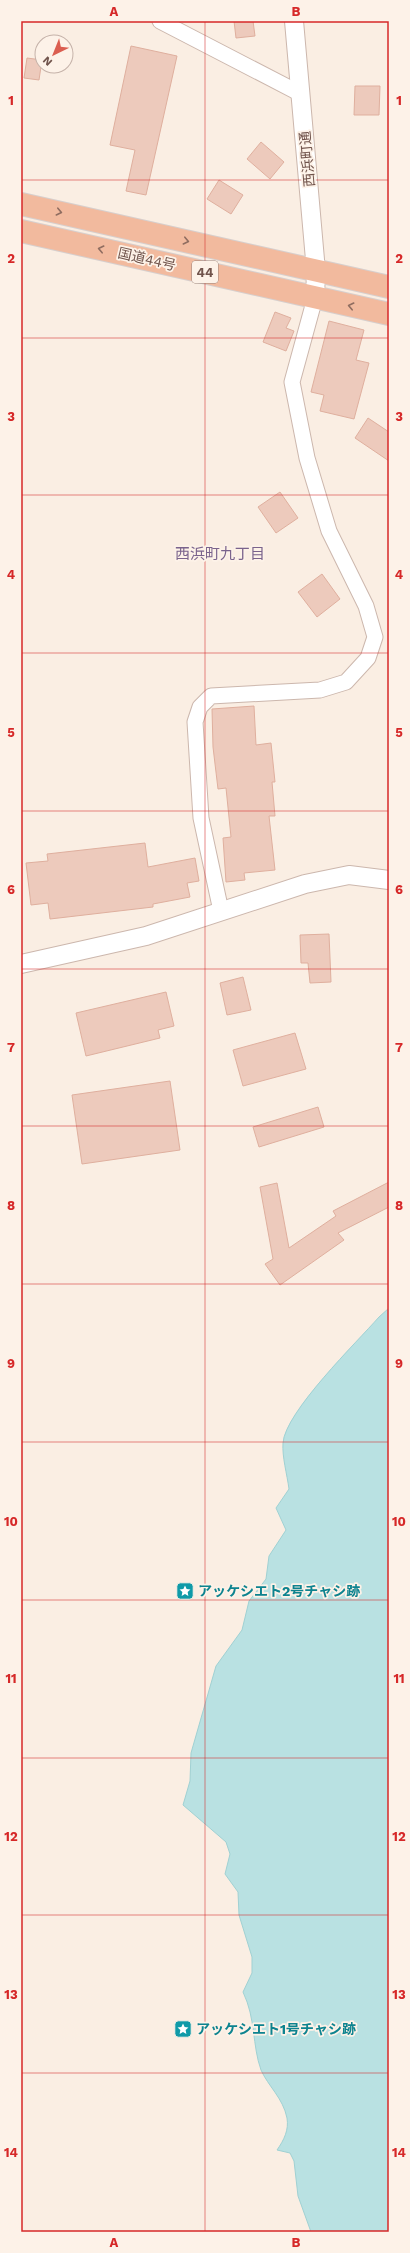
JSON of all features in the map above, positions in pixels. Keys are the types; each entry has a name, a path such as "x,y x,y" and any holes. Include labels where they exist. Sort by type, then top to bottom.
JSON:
{"highway":[{"name":"国道44号","path":"21,204 389,287"},
{"name":"国道44号","path":"21,231 389,314"}],"street":[{"path":"160,21 301,94"},
{"name":"西浜町通","path":"294,21 316,271 315,298"},
{"path":"221,912 201,818 194,722 200,706 211,696 320,690 346,682 368,658 375,637 366,606 329,531 307,458 292,382 315,298"},
{"path":"21,964 146,936 305,884 350,876 389,880"}],"water":[{"path":"389,1308 389,2232 311,2232 298,2196 294,2161 290,2153 277,2150 285,2135 287,2118 279,2098 261,2070 256,2051 250,2012 243,1992 252,1973 252,1957 239,1915 238,1892 225,1874 230,1854 226,1842 183,1805 190,1781 191,1753 216,1666 242,1630 249,1601 266,1579 269,1556 286,1530 276,1508 289,1489 283,1448 287,1430 308,1396 339,1360"}],"building":[{"path":"234,21 253,21 255,36 236,38"},
{"path":"131,46 177,56 146,195 126,191 135,150 110,145"},
{"path":"27,58 34,59 34,74 40,74 39,80 24,78"},
{"path":"355,86 380,86 379,115 354,115"},
{"path":"261,142 284,162 270,179 247,159"},
{"path":"219,180 243,195 231,214 207,199"},
{"path":"275,312 291,318 286,328 294,331 286,351 263,342"},
{"path":"329,321 364,330 356,360 369,363 354,419 320,411 324,395 311,392"},
{"path":"368,418 389,432 389,461 355,438"},
{"path":"280,492 298,518 276,533 258,507"},
{"path":"322,574 340,599 317,617 298,592"},
{"path":"254,706 256,745 271,743 275,782 272,782 275,816 269,816 275,870 244,873 245,880 226,882 223,838 231,837 226,788 218,789 213,747 212,709"},
{"path":"145,843 148,867 195,858 199,881 187,883 190,897 153,904 153,907 50,919 48,903 31,905 26,863 48,861 47,854"},
{"path":"329,934 331,982 310,983 308,963 301,963 300,935"},
{"path":"243,977 251,1010 227,1015 220,983"},
{"path":"166,992 174,1026 158,1030 160,1038 86,1056 76,1013"},
{"path":"295,1033 306,1069 243,1086 233,1050"},
{"path":"170,1081 180,1150 82,1164 72,1095"},
{"path":"318,1107 324,1127 259,1147 253,1127"},
{"path":"389,1182 389,1207 338,1233 344,1240 280,1285 265,1264 273,1259 260,1187 277,1183 289,1248 336,1216 333,1211"}],"place":[{"name":"アッケシエト2号チャシ跡","path":"185,1591"},
{"name":"アッケシエト1号チャシ跡","path":"183,2029"}],"district":[{"name":"西浜町九丁目","path":"220,554"}]}
